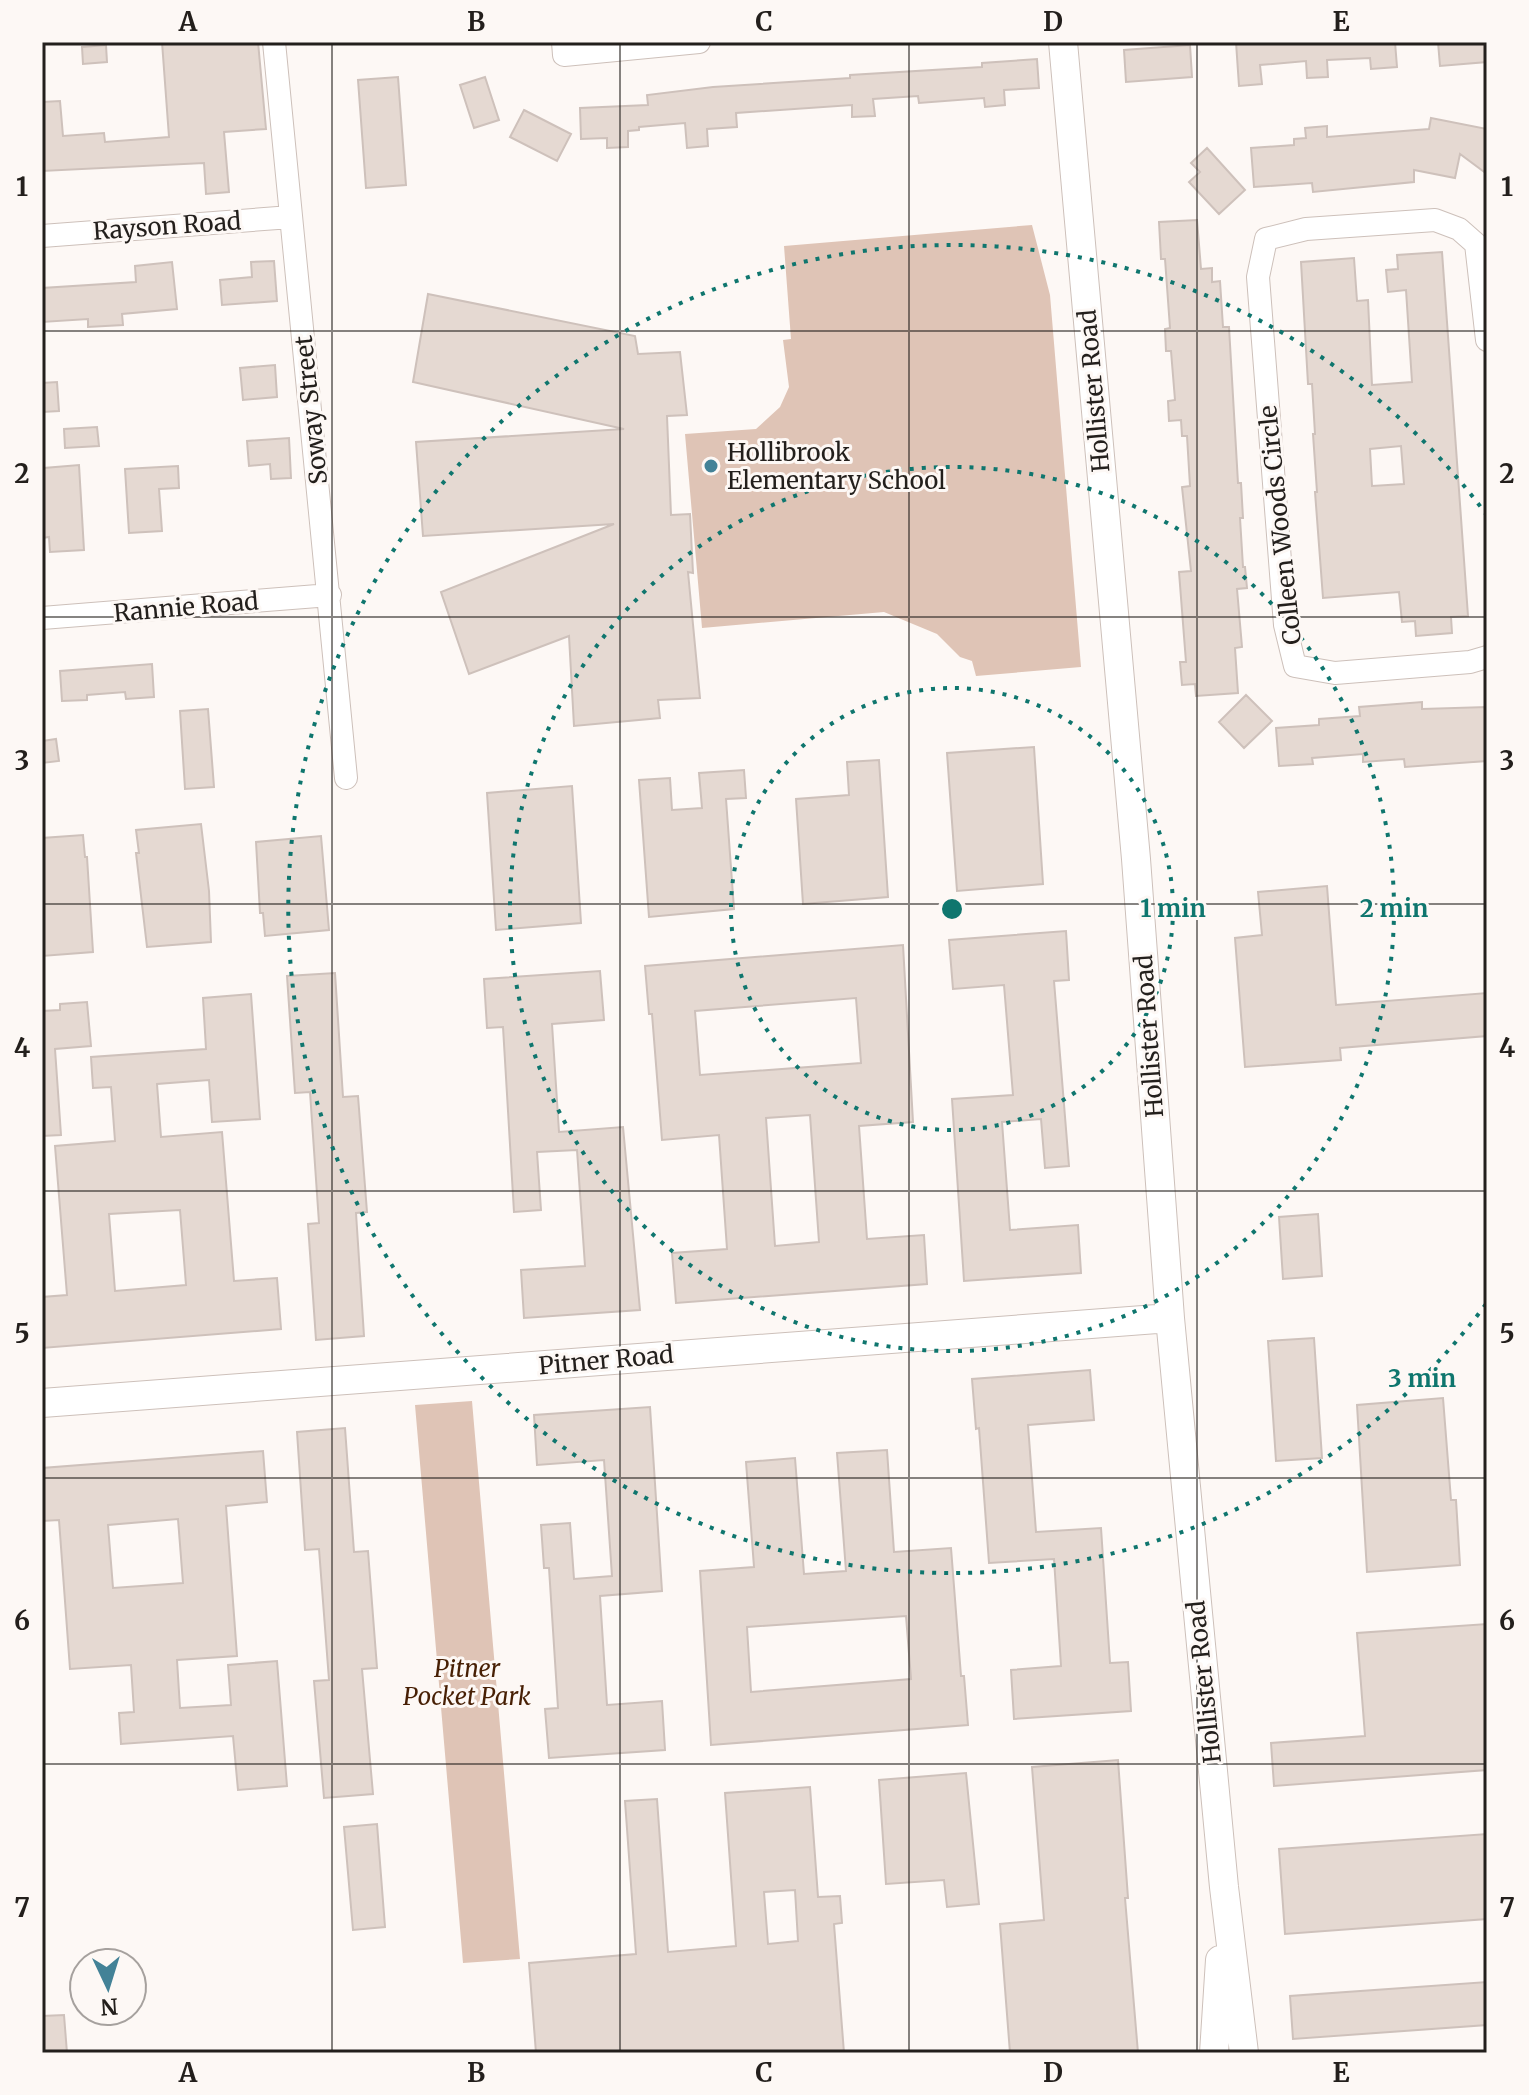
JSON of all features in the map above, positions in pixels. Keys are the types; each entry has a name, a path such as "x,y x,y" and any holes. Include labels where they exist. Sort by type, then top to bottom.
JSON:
{"street":[{"name":"Soway Street","path":"274,42 346,778"},
{"path":"564,48 699,42"},
{"name":"Hollister Road","path":"1063,42 1136,859 1170,1318 1224,1887 1244,2053"},
{"name":"Rayson Road","path":"42,236 291,217"},
{"name":"Colleen Woods Circle","path":"1485,294 1476,244 1459,229 1435,220 1306,229 1266,239 1258,277 1285,625 1295,666 1335,673 1470,662 1487,657"},
{"path":"1485,294 1487,340"},
{"name":"Rannie Road","path":"42,618 330,595"},
{"name":"Pitner Road","path":"42,1403 1170,1318"},
{"name":"Hollister Road","path":"1214,2053 1224,1887"}],"green space":[{"path":"1032,225 1050,295 1081,667 976,676 972,661 960,657 937,634 884,612 702,628 685,434 756,429 780,407 789,387 783,340 791,339 784,246"},
{"name":"Pitner Pocket Park","path":"472,1401 520,1959 463,1963 415,1405"}],"building":[{"path":"162,42 258,42 266,129 224,132 229,192 206,194 204,163 42,171 42,102 60,101 63,136 104,133 105,142 169,137"},
{"path":"1236,42 1395,42 1397,67 1371,69 1370,58 1327,60 1328,77 1307,78 1306,61 1260,65 1262,84 1239,86"},
{"path":"1438,42 1487,42 1487,62 1440,66"},
{"path":"106,45 107,62 83,64 82,47"},
{"path":"1190,45 1192,77 1126,82 1124,50"},
{"path":"1037,59 1039,88 1004,90 1005,105 985,107 984,98 919,103 918,96 873,99 875,116 852,117 852,105 736,113 737,127 707,129 708,146 687,148 685,123 639,127 639,130 628,131 628,147 607,148 607,138 581,139 580,108 648,105 647,95 713,87 850,78 850,75 982,67 982,63"},
{"path":"398,77 406,185 366,188 358,80"},
{"path":"485,77 499,120 474,128 460,85"},
{"path":"524,110 571,134 557,161 510,137"},
{"path":"1431,118 1487,129 1487,174 1460,154 1455,178 1414,170 1414,182 1313,192 1312,183 1254,187 1251,148 1294,145 1294,139 1306,138 1305,128 1327,126 1327,137 1429,129"},
{"path":"1207,148 1245,190 1219,214 1189,182 1200,172 1191,163"},
{"path":"1197,220 1201,269 1212,268 1212,282 1220,281 1223,327 1229,327 1238,483 1241,483 1243,567 1247,588 1237,589 1242,647 1235,648 1238,693 1196,696 1195,684 1182,685 1180,662 1186,662 1179,572 1191,571 1182,487 1190,486 1187,436 1182,436 1181,420 1169,421 1168,401 1175,400 1171,351 1166,351 1165,329 1170,328 1159,222"},
{"path":"1442,252 1468,616 1451,617 1452,633 1416,636 1415,621 1402,622 1399,592 1323,598 1315,492 1312,384 1308,384 1301,262 1354,258 1357,301 1368,300 1372,385 1412,382 1406,290 1388,292 1386,270 1398,269 1397,255","holes":["1401,446 1404,484 1372,486 1370,449"]},
{"path":"274,261 277,301 222,305 220,280 252,277 251,262"},
{"path":"172,262 177,309 122,314 123,325 88,327 88,319 42,322 42,288 136,282 135,266"},
{"path":"428,294 635,336 638,354 680,352 687,415 667,416 671,515 690,514 693,573 688,572 700,698 658,700 660,718 574,726 569,636 469,674 441,592 614,524 423,536 416,442 624,429 413,382"},
{"path":"275,365 277,397 243,400 240,368"},
{"path":"57,382 59,411 42,412 42,383"},
{"path":"97,427 99,446 65,448 64,429"},
{"path":"289,438 291,478 271,479 270,464 249,466 247,441"},
{"path":"79,465 84,550 50,552 49,537 42,538 44,468"},
{"path":"178,466 179,488 159,489 162,531 129,533 125,469"},
{"path":"152,664 154,697 126,699 125,692 87,695 87,700 62,701 60,671"},
{"path":"1246,695 1272,721 1244,748 1219,722"},
{"path":"1422,702 1422,709 1487,707 1487,761 1405,767 1404,759 1363,762 1363,754 1312,758 1313,764 1279,766 1276,728 1319,725 1319,719 1360,716 1359,707"},
{"path":"208,709 214,787 185,789 180,711"},
{"path":"56,739 59,761 42,763 42,741"},
{"path":"1034,747 1043,884 957,891 947,753"},
{"path":"879,760 888,897 803,904 796,799 849,795 847,762"},
{"path":"744,770 746,798 726,799 734,909 649,917 639,780 670,778 672,810 702,808 699,773"},
{"path":"572,786 581,923 496,930 487,793"},
{"path":"201,824 211,942 147,947 136,830"},
{"path":"83,835 93,952 42,956 42,838"},
{"path":"321,836 329,930 265,936 263,913 260,913 256,842"},
{"path":"1327,886 1336,1005 1487,993 1487,1036 1340,1048 1341,1060 1245,1067 1235,938 1262,935 1258,892"},
{"path":"1066,931 1069,980 1054,981 1069,1166 1045,1168 1041,1119 1002,1122 1010,1230 1078,1225 1081,1273 964,1281 952,1099 1013,1095 1004,985 953,989 949,940"},
{"path":"903,945 913,1122 859,1126 867,1239 924,1235 927,1284 676,1303 672,1253 727,1249 719,1135 662,1140 645,966","holes":["856,998 861,1063 700,1075 695,1011","810,1115 819,1242 775,1246 766,1118"]},
{"path":"600,971 604,1020 552,1024 559,1132 623,1127 640,1310 524,1318 521,1270 585,1266 577,1150 537,1152 541,1210 514,1212 503,1027 487,1028 484,979"},
{"path":"335,973 343,1097 358,1096 367,1212 356,1213 364,1336 316,1340 308,1224 319,1223 310,1092 295,1093 287,976"},
{"path":"251,994 260,1119 212,1122 209,1080 157,1084 161,1137 222,1132 234,1281 277,1278 281,1329 42,1348 42,1297 67,1295 55,1146 115,1141 111,1087 93,1088 91,1057 206,1049 203,998","holes":["180,1210 186,1285 115,1291 109,1214"]},
{"path":"87,1002 91,1046 55,1049 61,1135 42,1136 42,1011 60,1010 60,1004"},
{"path":"1318,1214 1322,1276 1283,1279 1279,1217"},
{"path":"1314,1338 1322,1458 1276,1461 1268,1341"},
{"path":"1090,1370 1094,1420 1028,1425 1036,1532 1101,1528 1110,1663 1128,1662 1131,1711 1014,1719 1011,1670 1061,1666 1054,1559 989,1563 979,1428 976,1429 972,1379"},
{"path":"1443,1398 1451,1500 1456,1500 1460,1565 1367,1572 1357,1405"},
{"path":"650,1407 662,1591 600,1596 607,1705 662,1701 665,1750 549,1758 545,1709 558,1708 549,1568 544,1568 541,1525 570,1523 574,1579 612,1576 604,1460 537,1465 534,1415"},
{"path":"345,1428 354,1552 368,1551 377,1668 362,1669 373,1794 324,1798 314,1681 329,1680 319,1549 305,1550 297,1432"},
{"path":"887,1450 894,1552 951,1548 968,1725 711,1745 700,1571 754,1567 746,1462 795,1458 804,1574 846,1571 837,1453","holes":["906,1616 911,1679 751,1692 747,1627"]},
{"path":"263,1451 267,1502 226,1506 237,1656 177,1660 180,1708 231,1705 228,1665 277,1661 287,1786 238,1790 233,1736 121,1744 119,1713 134,1712 131,1665 70,1669 59,1520 42,1521 42,1468","holes":["178,1519 183,1583 113,1588 108,1525"]},
{"path":"1487,1624 1487,1770 1274,1786 1271,1743 1365,1736 1357,1633"},
{"path":"1118,1760 1128,1898 1125,1898 1138,2053 1010,2053 1000,1924 1044,1920 1032,1767"},
{"path":"966,1773 979,1904 947,1907 944,1880 886,1884 879,1780"},
{"path":"810,1787 818,1897 840,1896 842,1923 834,1924 844,2053 536,2053 529,1963 636,1954 625,1801 657,1799 668,1952 736,1946 725,1793","holes":["795,1890 798,1941 768,1944 764,1892"]},
{"path":"377,1824 385,1927 353,1930 344,1827"},
{"path":"1487,1834 1487,1919 1285,1934 1279,1849"},
{"path":"1487,1982 1487,2025 1293,2039 1290,1996"},
{"path":"64,2015 67,2053 42,2053 42,2016"}],"place":[{"name":"Hollibrook Elementary School","path":"711,466"}]}
